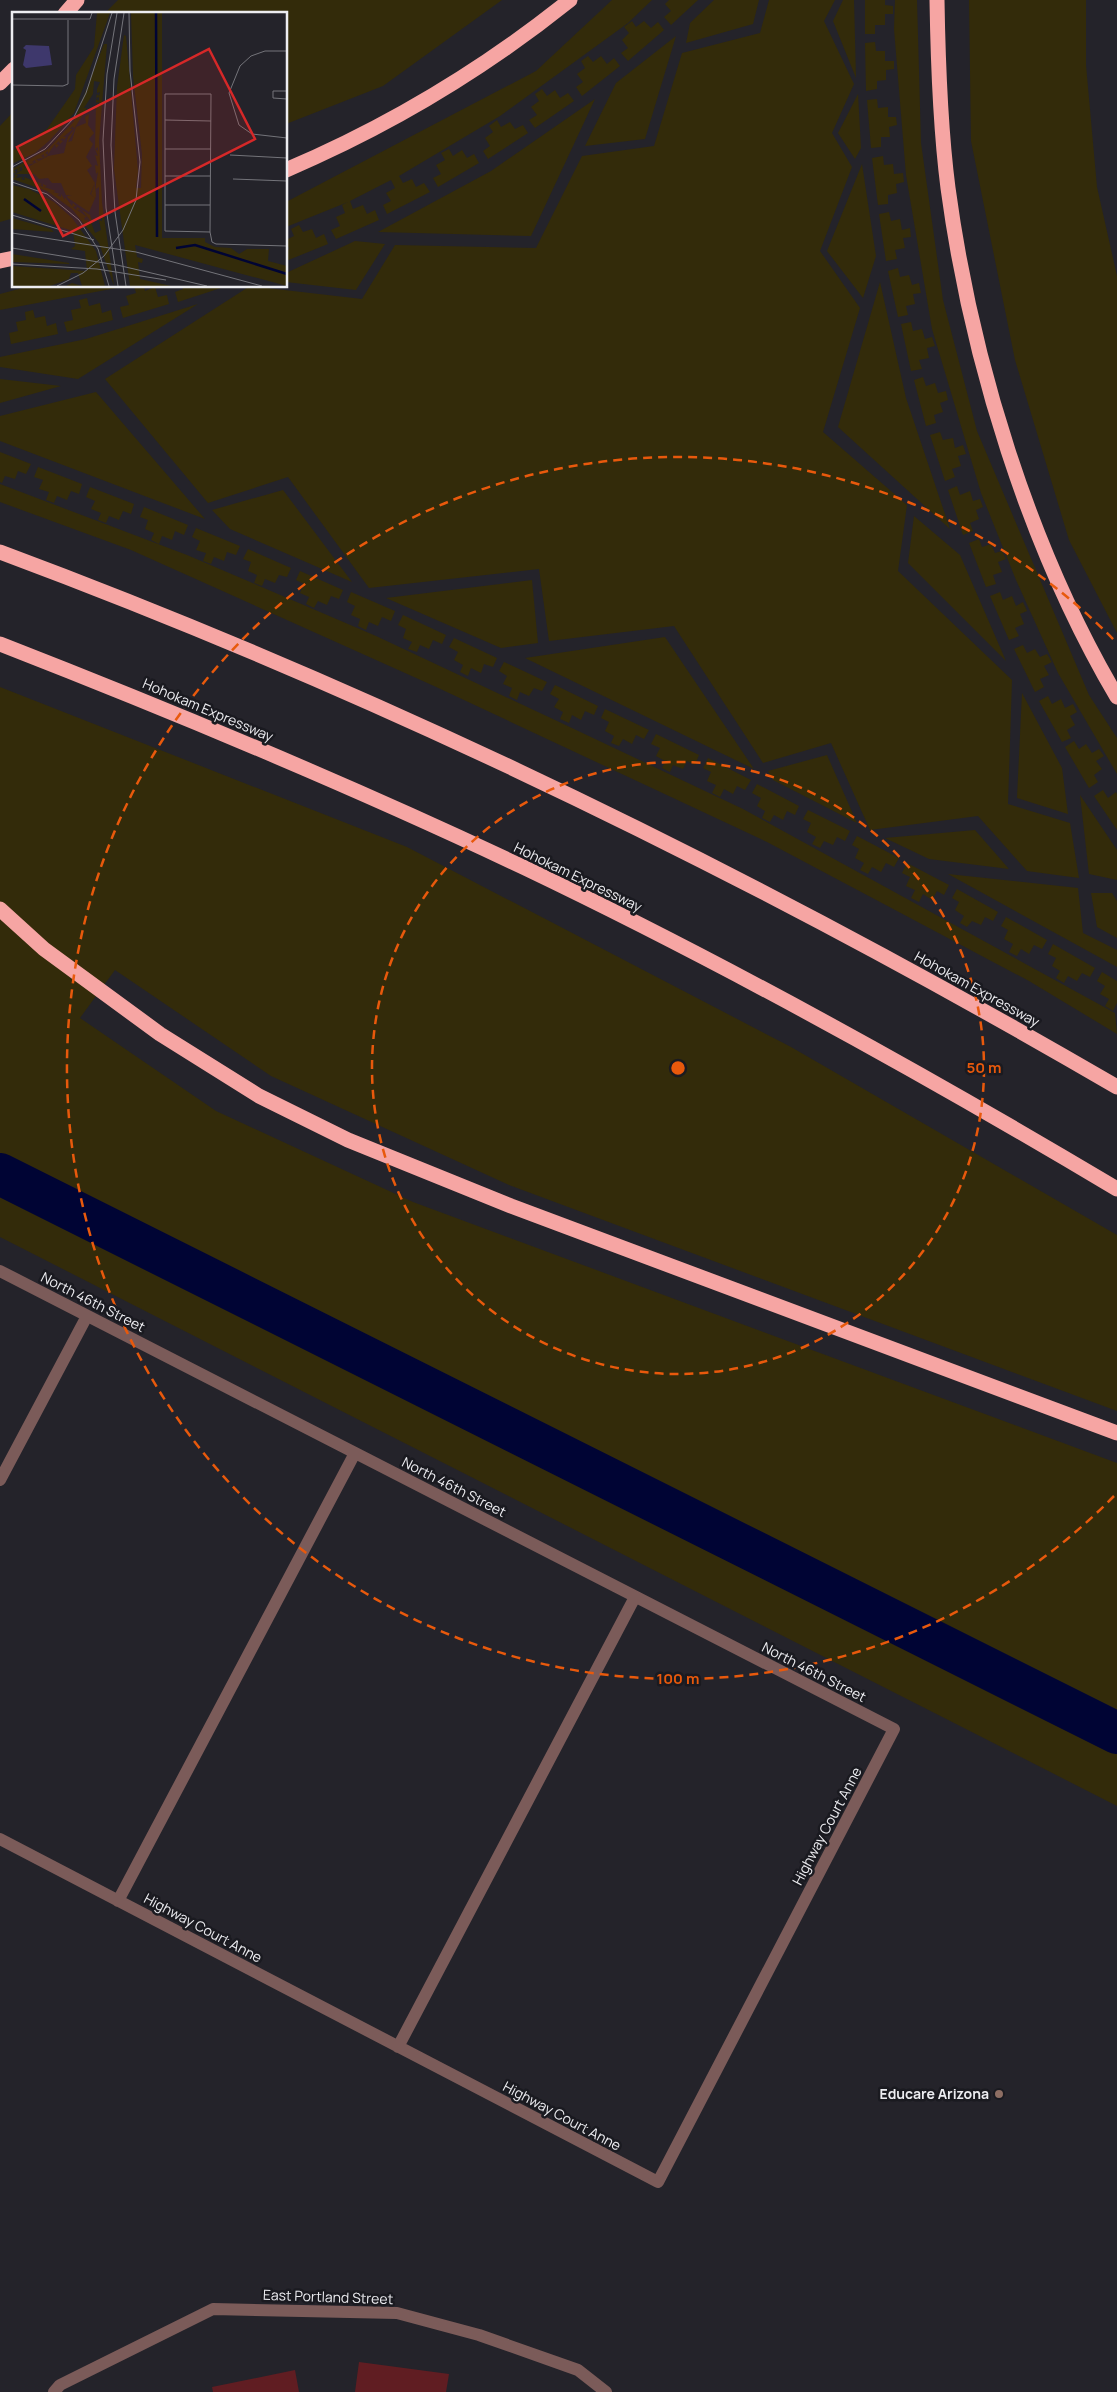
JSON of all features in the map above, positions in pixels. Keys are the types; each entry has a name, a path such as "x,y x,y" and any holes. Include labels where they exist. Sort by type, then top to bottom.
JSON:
{"highway":[{"path":"67,12 77,0"},
{"path":"288,169 363,134 428,97 496,54 570,0"},
{"path":"937,0 941,122 948,188 960,261 976,335 992,393 1032,517 1076,619 1117,697"},
{"path":"0,84 12,71"},
{"name":"Hohokam Expressway","path":"0,552 204,631 340,689 478,752 748,884 986,1012 1117,1087"},
{"name":"Hohokam Expressway","path":"0,644 258,748 524,868 659,935 822,1021 923,1076 1117,1189"},
{"path":"0,909 44,948 160,1034 259,1096 348,1140 520,1209 1117,1433"}],"lane":[{"name":"North 46th Street","path":"0,1271 894,1729"},
{"path":"0,1480 87,1316"},
{"path":"118,1900 355,1453"},
{"path":"398,2046 635,1597"},
{"name":"Highway Court Anne","path":"0,1839 658,2182 894,1729"},
{"name":"East Portland Street","path":"54,2392 60,2385 212,2309 397,2313 479,2334 578,2370 606,2392"}],"sand":[{"path":"118,0 502,0 383,86 288,123 288,12 106,12"},
{"path":"612,0 652,0 628,23 500,116 399,176 403,183 412,179 416,187 424,183 430,192 387,214 383,205 391,201 386,193 395,188 391,180 350,201 353,209 363,205 367,214 375,210 379,220 336,239 331,230 340,226 336,217 345,213 342,205 348,202 288,226 288,201 536,71"},
{"path":"669,0 698,0 671,25 664,17 671,11 665,4"},
{"path":"714,0 759,0 753,24 686,43 690,23"},
{"path":"769,0 835,0 824,21 854,84 832,133 852,167 820,251 860,308 823,432 907,505 898,571 1012,680 1008,804 1070,823 1079,878 1027,871 978,816 870,830 831,743 763,763 674,626 549,641 539,569 369,588 288,477 208,503 105,379 247,288 267,288 362,299 395,245 536,248 582,156 654,146 682,53 760,33"},
{"path":"843,0 854,0 856,78 833,21"},
{"path":"865,0 885,0 885,5 893,6 893,14 885,14 885,25 875,25 875,34 865,34"},
{"path":"895,0 917,0 921,143 943,300 977,431 1089,695 1117,738 1117,774 1058,673 1016,580 981,493 932,329 906,175 894,29"},
{"path":"969,0 1086,0 1086,65 1097,187 1117,276 1117,633 1069,540 1015,360 971,141"},
{"path":"632,21 636,27 644,21 651,28 658,22 664,30 628,61 621,53 628,48 622,40 629,33 624,27"},
{"path":"676,36 645,139 585,146 616,83"},
{"path":"875,42 876,51 885,51 885,61 894,61 894,69 886,70 886,80 877,81 877,89 866,91 865,43"},
{"path":"588,56 593,62 601,56 607,64 614,58 620,66 582,96 576,87 583,82 577,74 585,68 581,61"},
{"path":"542,89 547,96 555,90 560,98 568,93 574,101 535,128 529,120 537,115 531,107 539,101 535,94"},
{"path":"858,94 861,148 855,159 838,133"},
{"path":"595,99 531,236 378,232 491,171"},
{"path":"877,99 878,108 888,107 888,117 896,117 897,125 889,127 890,137 881,137 881,147 871,148 867,100"},
{"path":"12,113 12,219 0,222 0,126"},
{"path":"497,120 501,127 510,122 515,129 523,125 528,133 488,159 483,151 490,146 485,138 493,132 489,126"},
{"path":"449,149 453,156 462,150 467,158 474,154 479,163 438,187 433,178 441,174 436,165 445,160 441,153"},
{"path":"883,156 884,165 893,164 894,174 903,173 904,182 896,184 897,193 888,195 888,204 878,205 872,158"},
{"path":"862,164 876,256 863,298 827,251"},
{"path":"889,212 891,221 900,219 902,230 910,228 911,237 903,238 905,248 895,250 897,259 886,261 879,214"},
{"path":"299,225 303,232 312,229 316,238 324,234 328,244 288,260 288,239 294,236 291,229"},
{"path":"355,241 385,244 356,290 288,282 288,272"},
{"path":"898,268 900,277 909,275 912,285 919,283 921,293 913,294 915,304 906,306 908,315 898,317 888,271"},
{"path":"880,282 906,398 950,529 838,427"},
{"path":"22,288 116,288 0,310 0,294"},
{"path":"135,288 144,288 145,291 155,288 158,297 167,295 169,304 123,318 120,307 129,305 126,296 136,293"},
{"path":"221,288 178,302 175,292 183,289"},
{"path":"87,298 89,306 100,303 102,313 111,310 113,320 67,332 64,322 73,320 71,310 81,308 79,300"},
{"path":"198,304 78,379 0,367 0,357 86,339"},
{"path":"33,310 35,318 45,316 47,326 56,323 58,334 11,344 9,333 18,331 16,322 26,320 25,312"},
{"path":"911,322 913,331 922,329 925,339 932,337 935,346 927,348 929,358 919,360 922,369 911,371 901,324"},
{"path":"923,377 926,386 935,383 938,393 946,391 948,400 940,403 943,412 934,415 936,423 926,426 914,380"},
{"path":"0,379 61,386 0,403"},
{"path":"96,392 205,519 0,441 0,416"},
{"path":"940,432 943,440 953,438 955,448 963,445 966,454 958,456 961,466 952,469 955,477 945,481 930,435"},
{"path":"0,452 31,464 26,474 18,471 15,479 5,476 2,483 0,482"},
{"path":"38,467 82,484 79,494 71,491 67,500 57,496 54,503 46,500 49,492 39,489 43,480 34,477"},
{"path":"0,484 187,555 376,636 743,809 1115,1013 1117,1034 1029,981 767,842 434,686 131,550 0,502"},
{"path":"957,486 960,495 970,491 973,501 980,499 983,507 976,510 979,519 970,523 973,531 963,535 948,490"},
{"path":"90,487 134,504 131,514 123,511 119,520 109,516 106,523 98,520 101,513 91,509 95,501 86,497"},
{"path":"283,490 352,582 230,529 212,510"},
{"path":"144,507 188,525 184,535 175,531 172,540 162,536 159,544 151,540 154,533 145,529 148,520 140,517"},
{"path":"914,516 960,555 1006,661 908,563"},
{"path":"196,528 240,546 236,555 227,552 224,561 214,557 211,564 203,561 206,553 196,550 200,541 192,537"},
{"path":"979,539 982,547 991,544 995,553 1002,551 1006,559 998,562 1002,572 993,575 996,584 986,587 969,543"},
{"path":"248,549 291,568 287,577 279,575 275,583 265,579 262,586 254,583 257,575 248,571 251,562 243,559"},
{"path":"300,571 343,590 339,599 331,596 327,605 318,601 314,608 306,604 309,597 300,593 304,584 296,580"},
{"path":"532,580 538,643 501,648 386,598"},
{"path":"351,592 395,611 391,621 382,617 378,626 369,622 366,630 358,626 360,619 351,615 355,606 347,602"},
{"path":"1000,592 1003,600 1012,596 1016,606 1023,602 1027,611 1020,614 1024,624 1015,628 1019,636 1009,640 990,596"},
{"path":"403,615 446,635 442,644 433,640 429,649 420,645 417,652 408,649 412,642 403,638 406,629 398,625"},
{"path":"665,637 754,769 525,658"},
{"path":"454,638 497,658 493,667 484,664 481,673 471,668 468,676 460,672 463,665 454,660 458,652 449,647"},
{"path":"1023,645 1027,653 1035,649 1040,657 1047,654 1052,662 1044,666 1049,675 1040,679 1044,687 1035,692 1014,649"},
{"path":"504,662 547,682 542,691 534,688 529,696 520,692 517,700 509,696 512,688 503,684 507,676 499,671"},
{"path":"555,685 598,706 594,715 585,711 581,720 572,715 569,723 560,719 563,712 554,707 559,699 550,694"},
{"path":"0,687 407,847 791,1047 1117,1235 1117,1411 509,1185 271,1076 115,970 80,1018 216,1111 413,1202 1117,1463 1117,1806 0,1237"},
{"path":"1022,693 1062,768 1068,814 1017,798"},
{"path":"1048,696 1052,704 1061,699 1065,708 1073,704 1077,712 1070,716 1075,725 1067,730 1071,738 1062,742 1039,701"},
{"path":"605,709 649,730 644,739 636,735 632,744 623,739 619,746 611,743 614,736 605,731 609,722 601,718"},
{"path":"656,734 699,755 695,765 687,761 683,769 673,765 670,772 662,768 665,761 656,756 660,748 651,744"},
{"path":"1074,741 1079,749 1086,744 1092,753 1099,749 1104,756 1096,761 1102,769 1094,775 1098,782 1089,788 1065,747"},
{"path":"827,755 857,823 773,780 768,771"},
{"path":"708,758 751,780 745,790 737,786 733,794 724,789 720,797 712,793 716,785 707,781 711,772 703,768"},
{"path":"757,784 799,806 795,815 787,811 783,820 774,815 770,822 762,818 765,811 757,806 761,798 752,793"},
{"path":"1103,790 1108,798 1116,792 1117,794 1117,830 1094,796"},
{"path":"1080,795 1117,850 1117,880 1089,874"},
{"path":"808,810 850,831 845,841 837,837 833,845 824,841 820,848 812,844 816,837 807,832 811,823 803,819"},
{"path":"975,830 1009,869 929,859 885,838"},
{"path":"857,836 899,858 894,867 886,863 881,872 872,867 868,874 860,870 864,863 855,858 859,849 852,845"},
{"path":"907,863 949,885 944,895 937,891 932,900 923,894 919,902 911,898 915,890 906,886 910,877 902,873"},
{"path":"948,874 1078,888 1083,933 1117,950 1117,967"},
{"path":"957,889 998,912 993,921 985,917 981,925 972,921 967,927 960,923 964,916 955,910 959,902 952,898"},
{"path":"1091,893 1112,893 1117,901 1117,938 1097,927"},
{"path":"1006,917 1047,940 1042,949 1034,945 1029,954 1021,949 1017,956 1009,952 1013,944 1004,939 1008,930 1001,926"},
{"path":"1053,944 1095,968 1090,977 1082,973 1077,981 1068,976 1064,983 1056,978 1060,971 1052,966 1056,958 1048,954"},
{"path":"1102,972 1117,981 1117,1003 1113,1011 1105,1006 1109,999 1100,994 1105,986 1097,981"}],"building":[{"path":"359,2362 449,2374 446,2392 355,2392"},
{"path":"295,2370 299,2392 213,2392 212,2387"}],"waterway":[{"path":"0,1174 1117,1733"}],"place":[{"name":"Educare Arizona","path":"999,2094"}]}
